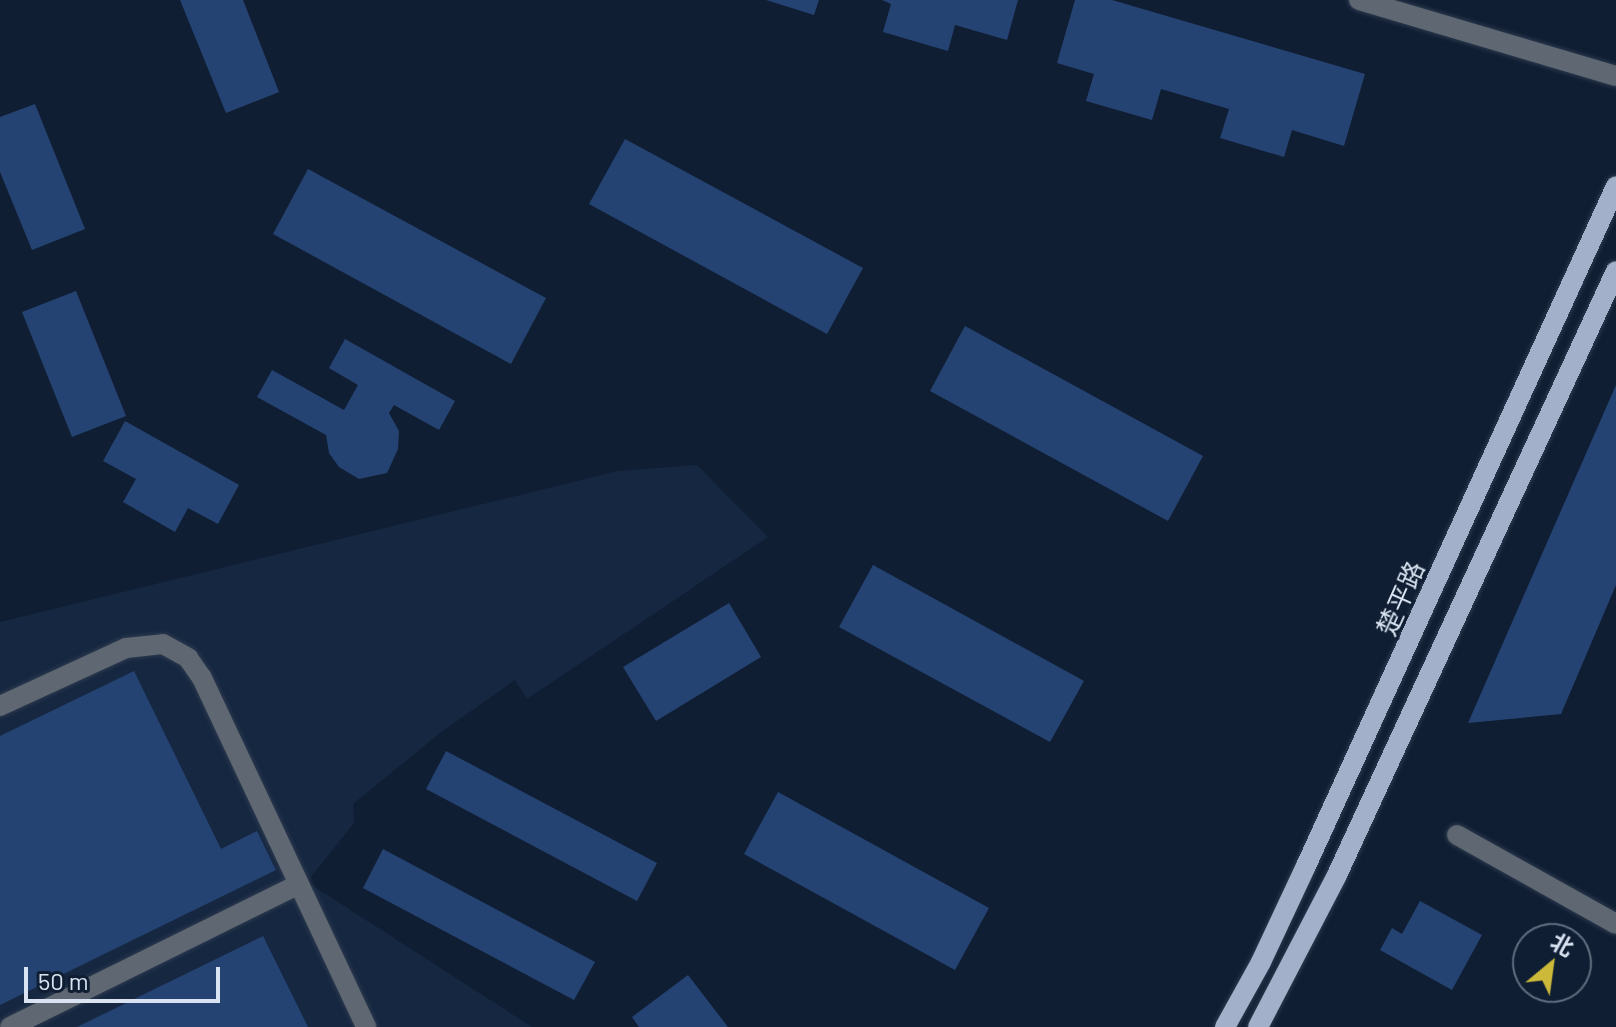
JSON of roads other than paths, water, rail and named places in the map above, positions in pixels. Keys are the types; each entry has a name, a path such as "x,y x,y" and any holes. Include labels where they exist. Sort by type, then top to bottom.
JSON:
{"main road":[{"name":"楚平路","path":"1225,1027 1261,962 1318,840 1616,186"},
{"path":"1258,1027 1337,875 1616,271"}],"street":[{"path":"1359,0 1616,76"},
{"path":"0,706 126,648 163,644 181,653 202,678 366,1027"},
{"path":"1457,835 1616,924"},
{"path":"10,1027 299,884"}]}
